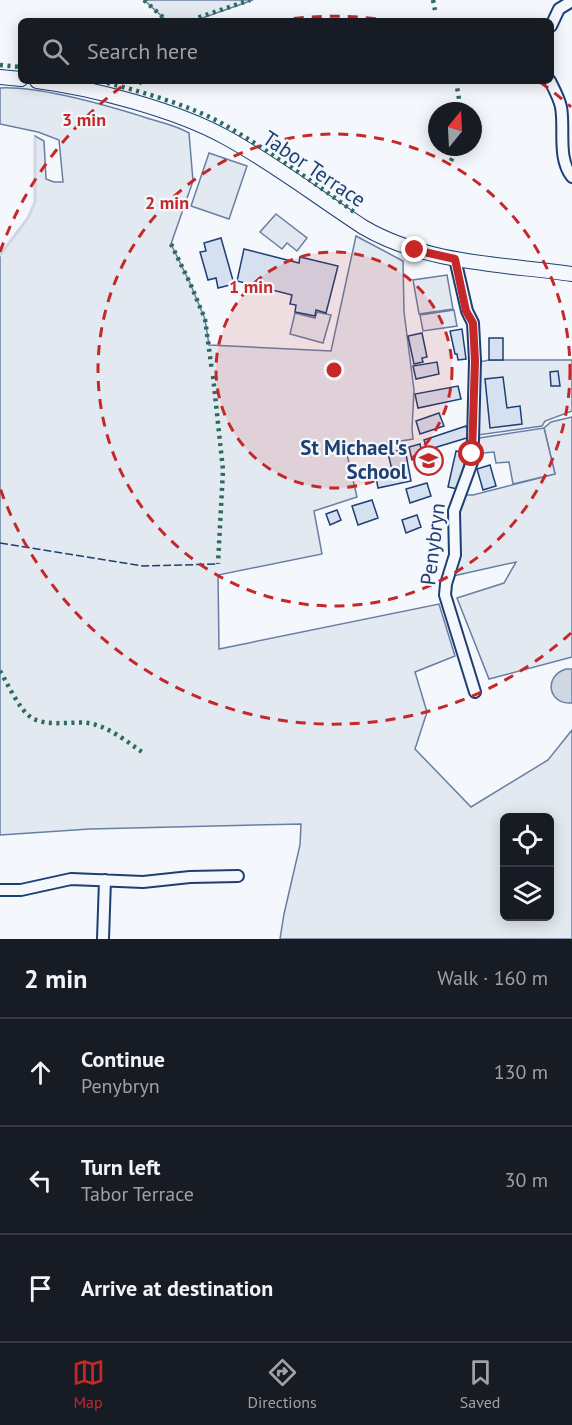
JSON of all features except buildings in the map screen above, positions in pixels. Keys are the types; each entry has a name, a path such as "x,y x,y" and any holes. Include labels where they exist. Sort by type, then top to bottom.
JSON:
{"main road":[{"path":"0,77 18,79"},
{"name":"Tabor Terrace","path":"60,84 133,102 194,123 223,136 259,157 376,235 426,253 455,259 572,274"}],"street":[{"path":"554,20 559,9 572,2"},
{"path":"551,84 561,106 564,154 572,177"},
{"name":"Penybryn","path":"455,259 466,311 473,323 475,361 473,447 472,462 454,511 455,555 445,595 475,692"},
{"path":"0,890 21,890 71,879 143,882 190,877 238,876"},
{"path":"103,939 105,880"}],"shaded area":[{"path":"144,0 253,0 202,18 164,18"},
{"path":"0,88 35,90 96,103 180,128 189,133 193,181 171,244 205,319 209,345 331,351 356,236 403,261 404,312 414,390 413,439 346,450 357,497 314,511 322,554 218,575 219,649 439,604 455,656 415,672 427,712 415,749 471,807 548,760 572,730 572,939 280,939 300,845 301,824 90,829 0,835 0,255 28,218 35,202 35,136 44,141 46,179 63,182 59,140 38,132 0,124"},
{"path":"209,153 247,166 229,219 191,206"},
{"path":"276,214 307,238 297,251 287,243 282,249 260,232"},
{"path":"447,275 453,309 419,314 413,280"},
{"path":"454,310 457,326 423,331 420,315"},
{"path":"317,312 331,315 323,343 290,334 295,313 315,318"},
{"path":"572,360 572,411 545,421 542,426 478,435 479,362"},
{"path":"572,417 572,657 489,679 457,598 504,583 516,562 453,576 456,524 463,495 473,495 555,474 544,428 551,422"},
{"path":"544,428 555,474 513,484 509,462 496,463 494,452 473,454 473,439"},
{"path":"566,669 572,669 572,703 558,700 551,689 554,678"}],"waterway":[{"path":"0,255 28,218 35,202 35,138"}],"hedge":[{"path":"144,0 164,18"},
{"path":"198,18 250,0"},
{"path":"433,0 435,10"},
{"path":"0,65 18,67"},
{"path":"112,84 164,99 225,125 354,212"},
{"path":"456,84 460,102"},
{"path":"451,161 453,156"},
{"path":"171,244 205,319 212,371"},
{"path":"213,376 223,470 218,564"},
{"path":"0,671 18,703 32,718 45,722 88,723 103,727 142,752"}],"fence":[{"path":"0,543 143,566 218,564"}],"place":[{"name":"St Michael's School","path":"428,460"}],"route":[{"path":"415,250 455,259 466,311 473,323 475,361 472,454"}]}
